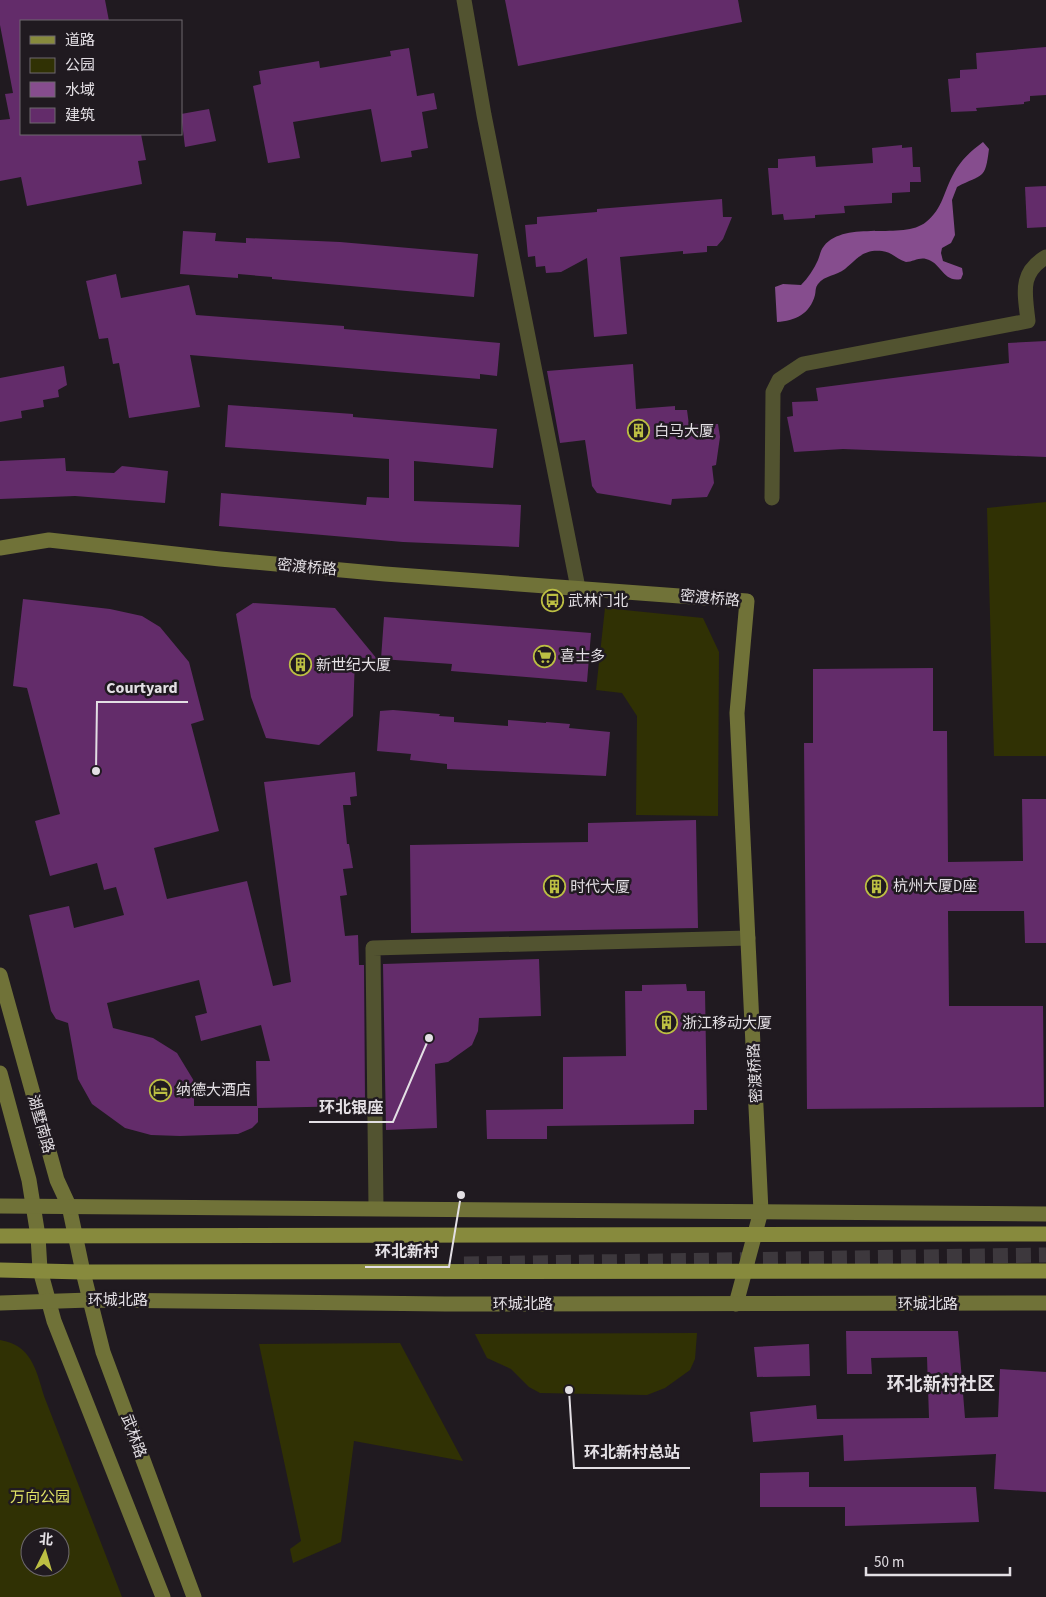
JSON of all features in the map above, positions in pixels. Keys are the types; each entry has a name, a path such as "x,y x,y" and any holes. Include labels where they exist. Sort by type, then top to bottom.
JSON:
{"main road":[{"name":"密渡桥路","path":"0,548 49,540 220,559 747,601 737,713 761,1211 736,1304"},
{"name":"湖墅南路","path":"0,975 57,1180 69,1206 82,1272"},
{"name":"湖墅南路","path":"0,1073 29,1180 38,1236 40,1270 50,1301"},
{"path":"0,1206 1046,1214"},
{"path":"0,1236 75,1234 1046,1234"},
{"name":"环城北路","path":"0,1270 82,1272 1046,1271"},
{"name":"武林路","path":"82,1272 103,1352 194,1597"},
{"name":"环城北路","path":"0,1303 90,1300 736,1304 1046,1303"},
{"path":"50,1301 54,1322 163,1597"}],"street":[{"path":"464,0 483,110 578,588"},
{"path":"772,498 773,392 780,380 803,364 1028,321 1024,281 1036,263 1046,257"},
{"path":"376,1208 373,948 748,938"}],"green space":[{"path":"1046,502 1046,756 994,756 987,508"},
{"path":"605,608 703,618 719,652 718,816 636,815 637,716 622,693 596,690"},
{"path":"697,1333 695,1359 690,1370 665,1388 647,1395 540,1393 529,1387 511,1369 487,1358 475,1334"},
{"name":"万向公园","path":"0,1340 19,1347 31,1360 35,1368 44,1396 122,1597 0,1597"},
{"path":"400,1343 463,1461 354,1441 341,1542 293,1563 290,1549 301,1541 259,1344"}],"water":[{"path":"983,142 989,149 986,166 981,175 957,187 952,200 955,235 951,243 942,248 941,253 943,261 962,268 963,274 961,279 950,278 935,264 926,259 906,262 885,252 865,253 842,271 827,277 818,284 813,302 806,312 796,318 777,322 775,287 783,284 801,285 815,267 823,247 834,238 860,232 903,230 926,222 940,205 957,168 970,152"}],"building":[{"path":"0,0 105,0 109,20 20,20 20,135 141,135 146,160 138,161 142,184 27,206 21,177 0,181 0,120 10,119 5,94 13,93 0,25"},
{"path":"505,0 738,0 742,22 518,66"},
{"path":"1046,47 1046,95 1030,96 1030,101 1024,102 1024,104 976,108 977,111 951,112 948,79 960,78 960,70 977,69 976,53"},
{"path":"409,48 417,96 434,93 437,109 422,112 428,148 411,151 412,157 381,162 371,109 293,122 300,158 268,163 253,86 261,84 259,71 319,61 320,68 391,56 390,51"},
{"path":"209,109 216,141 185,147 182,114"},
{"path":"902,145 902,148 912,147 913,167 920,167 921,182 910,182 910,192 892,193 892,203 844,206 845,213 815,215 815,218 784,220 783,214 772,215 768,168 778,168 778,159 815,156 816,167 873,163 872,148"},
{"path":"1046,186 1046,227 1027,228 1025,187"},
{"path":"722,199 723,217 732,217 723,239 717,246 707,246 707,252 683,254 683,251 620,257 627,334 594,337 587,258 561,272 546,273 545,266 536,267 535,256 528,257 525,225 537,224 537,217 597,212 597,209"},
{"path":"183,231 216,233 215,241 246,243 246,238 340,242 478,254 474,297 272,279 272,277 238,274 238,278 180,274"},
{"path":"116,274 121,298 189,285 196,315 344,326 344,329 500,343 497,376 480,374 480,379 190,355 200,407 129,418 119,363 113,364 108,338 99,339 86,281"},
{"path":"1046,341 1046,457 843,449 794,452 787,417 793,416 792,402 818,401 816,388 1009,363 1008,343"},
{"name":"白马大厦","path":"633,364 636,409 675,406 675,410 687,410 689,425 718,424 720,437 716,465 712,466 714,483 707,497 672,499 671,505 597,493 592,486 585,440 560,443 547,371"},
{"path":"64,366 67,385 58,390 59,397 43,400 44,407 21,411 22,418 0,422 0,378"},
{"path":"228,405 353,414 353,417 497,429 493,468 414,461 414,501 521,505 519,547 403,542 219,526 221,493 366,505 367,497 389,498 389,459 225,447"},
{"path":"65,458 66,471 114,473 122,466 168,471 165,503 75,496 0,499 0,461"},
{"path":"23,599 110,609 142,616 160,627 189,662 204,720 191,724 219,831 154,848 167,899 247,881 273,986 291,982 264,782 355,772 357,796 350,797 351,805 343,805 347,844 349,844 353,868 343,869 347,895 340,896 345,936 358,935 359,965 364,965 365,1099 357,1100 357,1106 258,1108 258,1122 252,1128 238,1134 180,1136 151,1135 125,1128 92,1104 78,1079 68,1023 56,1019 51,1011 29,915 69,906 74,928 124,915 116,887 104,890 97,863 50,876 35,821 60,814 27,688 13,686","holes":["199,980 207,1013 195,1016 201,1041 261,1025 270,1061 256,1061 257,1106 194,1106 194,1081 177,1053 153,1038 113,1028 107,1003"]},
{"name":"新世纪大厦","path":"253,603 335,608 377,659 355,657 353,716 319,745 266,738 251,697 236,614"},
{"path":"384,617 591,633 587,682 451,671 452,664 381,659"},
{"name":"杭州大厦D座","path":"933,668 933,731 947,731 948,862 1023,861 1022,799 1046,799 1046,943 1025,943 1024,911 948,911 949,1006 1043,1006 1044,1107 807,1109 804,743 813,743 813,669"},
{"path":"393,710 440,714 439,716 454,717 454,722 508,726 508,720 546,722 570,724 569,728 610,732 606,776 447,769 447,764 410,760 411,754 377,751 380,711"},
{"name":"时代大厦","path":"696,820 698,928 411,933 410,845 588,842 588,823"},
{"path":"539,959 541,1016 479,1018 478,1031 472,1045 448,1062 435,1064 437,1128 386,1130 383,964"},
{"name":"浙江移动大厦","path":"686,984 687,991 705,991 707,1110 694,1110 694,1124 547,1126 547,1139 487,1139 486,1110 563,1109 563,1057 626,1056 625,991 642,991 642,985"},
{"path":"846,1331 958,1331 965,1418 998,1417 1000,1369 1046,1372 1046,1492 994,1489 996,1454 844,1461 843,1435 753,1442 750,1412 816,1405 817,1419 929,1418 927,1357 871,1358 872,1374 847,1374"},
{"path":"809,1344 810,1376 757,1377 754,1347"},
{"path":"809,1472 809,1487 976,1487 979,1522 845,1526 845,1507 760,1507 760,1473"}],"tunnel":[{"path":"464,1264 1046,1255"}],"place":[{"name":"白马大厦","path":"638,431"},
{"name":"武林门北","path":"552,601"},
{"name":"喜士多","path":"544,656"},
{"name":"新世纪大厦","path":"300,665"},
{"name":"Courtyard","path":"96,771"},
{"name":"杭州大厦D座","path":"877,886"},
{"name":"时代大厦","path":"554,887"},
{"name":"浙江移动大厦","path":"666,1023"},
{"name":"环北银座","path":"429,1038"},
{"name":"纳德大酒店","path":"160,1090"},
{"name":"环北新村","path":"461,1195"},
{"name":"环北新村总站","path":"569,1390"}],"district":[{"name":"环北新村社区","path":"941,1384"}]}
